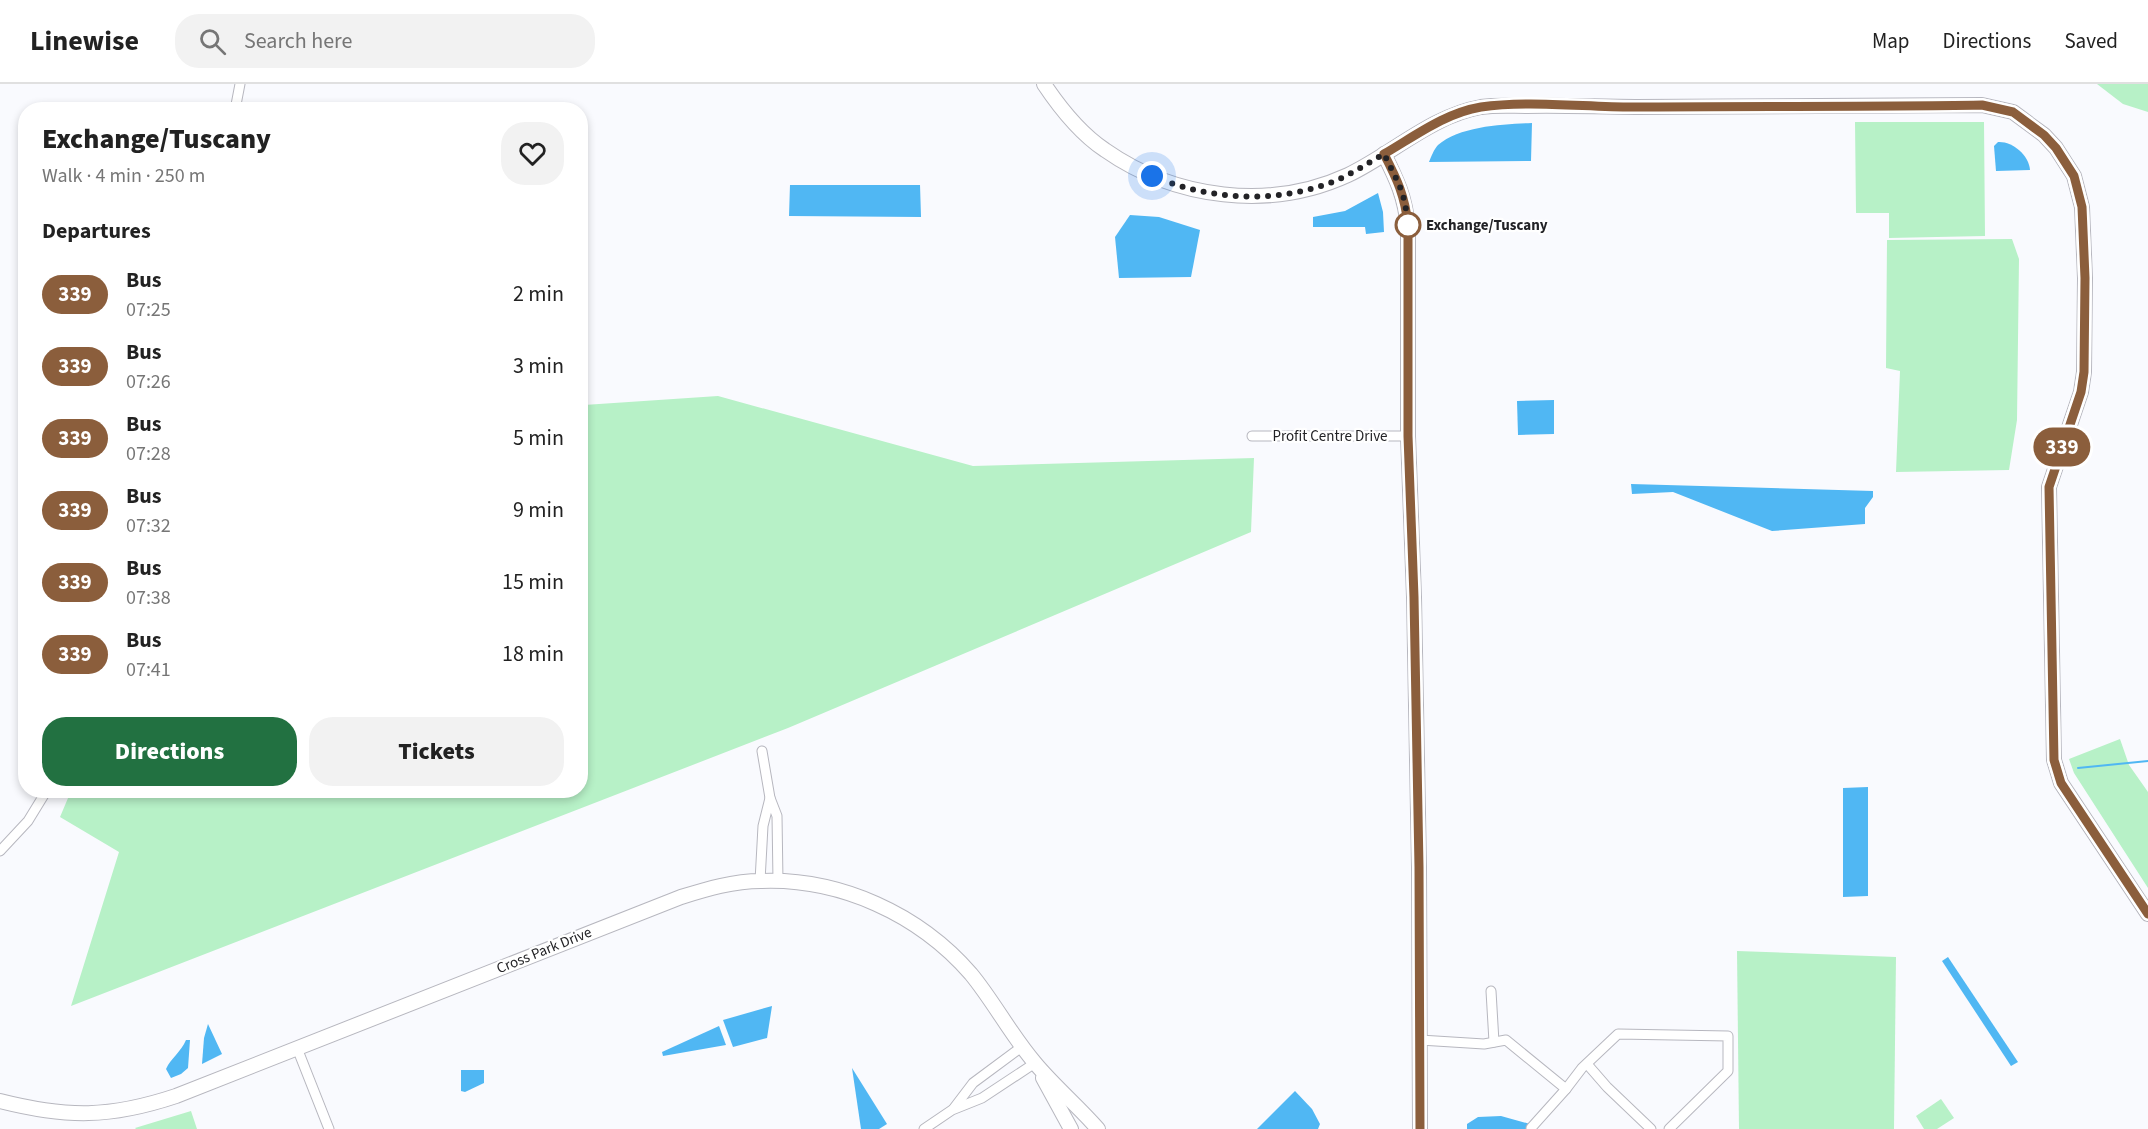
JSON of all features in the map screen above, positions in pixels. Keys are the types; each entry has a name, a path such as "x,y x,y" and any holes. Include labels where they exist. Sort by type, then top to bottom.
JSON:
{"street":[{"path":"237,102 240,84"},
{"path":"1044,84 1081,130 1104,150 1137,170 1191,190 1255,197 1295,192 1327,184 1350,174 1424,129 1456,114 1481,107 1982,105 2013,112 2044,135 2066,163 2079,192 2082,207 2085,278 2085,356 2081,392 2049,487 2054,760 2061,783 2148,914"},
{"path":"1384,154 1399,184 1405,202 1408,225 1408,436 1419,867 1420,1129"},
{"name":"Profit Centre Drive","path":"1252,436 1408,436"},
{"path":"762,751 770,798 777,816 778,881"},
{"path":"0,851 28,821 42,798"},
{"path":"760,880 763,826 770,798"},
{"name":"Cross Park Drive","path":"0,1101 57,1113 84,1114 146,1106 681,897 713,887 760,880 818,885 853,894 878,904 925,933 971,975 1035,1063 1071,1129"},
{"path":"1491,991 1494,1042"},
{"path":"1531,1128 1587,1064 1618,1034 1728,1035 1728,1071 1669,1129"},
{"path":"1420,1040 1484,1044 1506,1040 1566,1089"},
{"path":"952,1110 973,1083 1023,1046"},
{"path":"297,1048 330,1129"},
{"path":"924,1129 952,1110 982,1098 1035,1063"},
{"name":"Cross Park Drive","path":"1035,1063 1098,1129"},
{"path":"1587,1064 1607,1088 1651,1129"}],"green space":[{"path":"2097,84 2148,84 2148,112 2123,104"},
{"path":"1855,122 1984,122 1985,236 1889,238 1889,213 1856,213"},
{"path":"2012,239 2019,259 2017,420 2009,470 1896,472 1900,371 1886,368 1887,240"},
{"path":"718,396 973,466 1254,458 1251,532 788,728 71,1006 119,852 60,817 68,798 588,798 588,405"},
{"path":"2120,739 2129,765 2148,792 2148,888 2074,773 2069,759"},
{"path":"1737,951 1896,957 1894,1129 1739,1129"},
{"path":"1941,1099 1954,1118 1937,1129 1924,1129 1916,1116"},
{"path":"191,1111 197,1129 135,1128"}],"water":[{"path":"1532,123 1531,161 1429,162 1438,145 1458,134 1483,127"},
{"path":"1998,142 2009,144 2019,150 2027,159 2030,170 1996,171 1994,146"},
{"path":"790,185 920,185 921,217 789,216"},
{"path":"1378,193 1383,212 1384,232 1366,234 1365,227 1313,227 1313,217 1345,211"},
{"path":"1130,215 1159,217 1200,230 1191,277 1119,278 1115,237"},
{"path":"1554,400 1554,434 1518,435 1517,401"},
{"path":"1631,484 1873,491 1873,497 1865,508 1865,524 1772,531 1673,492 1632,494"},
{"path":"1868,787 1868,896 1843,897 1843,788"},
{"path":"1948,957 2018,1062 2011,1066 1942,961"},
{"path":"772,1006 767,1038 733,1047 723,1020"},
{"path":"208,1024 222,1054 202,1064 204,1038"},
{"path":"719,1026 726,1045 663,1056 662,1052"},
{"path":"186,1040 190,1040 188,1068 171,1078 166,1069"},
{"path":"852,1068 887,1124 879,1129 861,1129"},
{"path":"461,1070 484,1070 484,1083 465,1092 461,1091"},
{"path":"1295,1091 1312,1109 1320,1124 1318,1129 1257,1129"},
{"path":"1501,1116 1530,1124 1531,1129 1467,1129 1467,1124 1478,1117"}],"waterway":[{"path":"2078,768 2148,761"}],"bus line":[{"name":"339","path":"1420,1129 1419,867 1414,597 1408,436 1408,225 1405,202 1399,184 1384,154 1424,129 1456,114 1481,107 1507,106 1982,105 2013,112 2032,124 2056,148 2074,176 2082,207 2085,356 2081,392 2049,487 2054,760 2061,783 2148,914"}],"place":[{"name":"Exchange/Tuscany","path":"1408,225"}],"route":[{"path":"1152,176 1191,190 1226,195 1269,196 1327,184 1350,174 1384,154 1399,184 1405,202 1408,225"}]}
